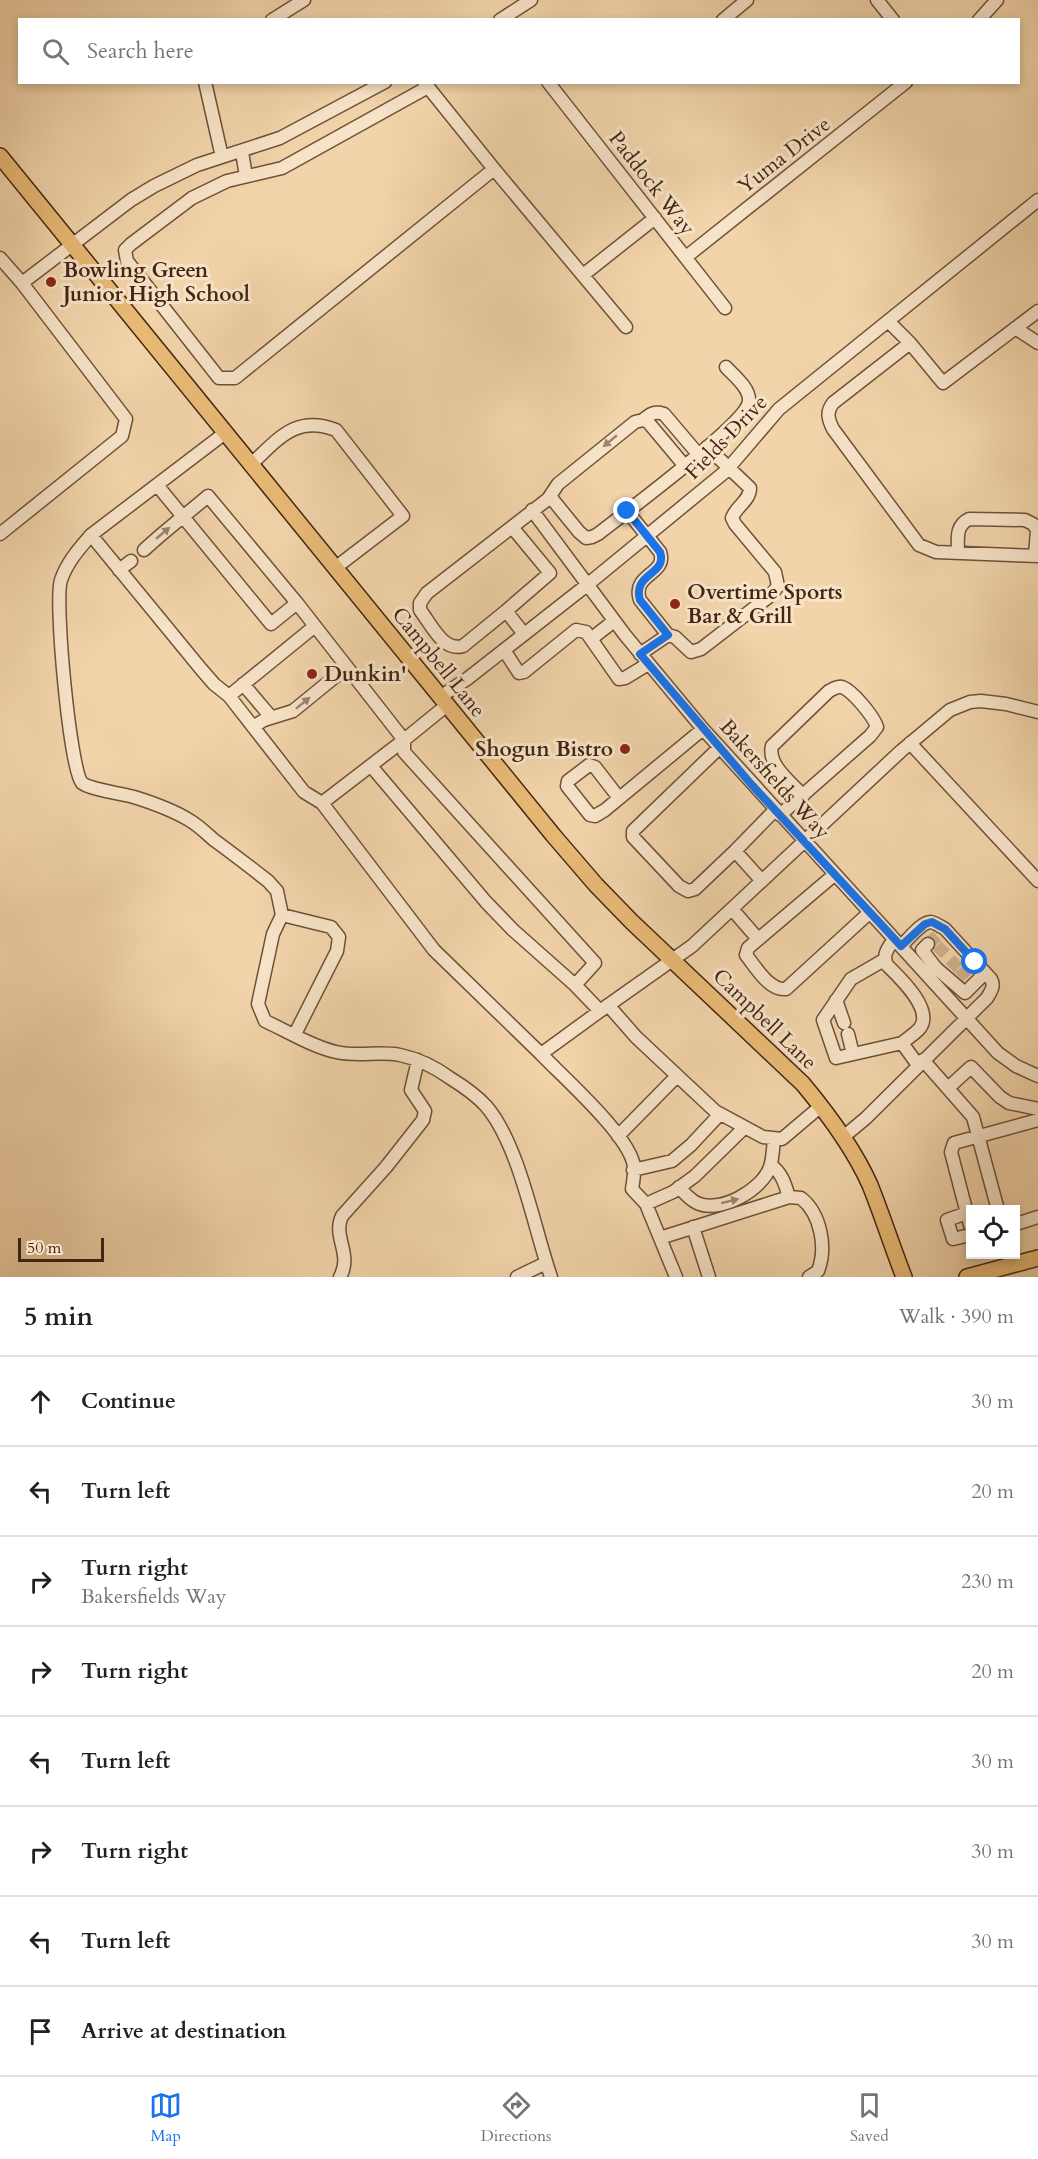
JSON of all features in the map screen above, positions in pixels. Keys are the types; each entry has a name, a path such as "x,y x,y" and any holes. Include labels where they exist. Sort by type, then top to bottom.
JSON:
{"main road":[{"name":"Campbell Lane","path":"0,156 250,465 596,885 789,1069 821,1106 869,1184 904,1277"},
{"path":"967,1277 1038,1258"}],"street":[{"path":"275,18 304,0"},
{"path":"503,18 531,0"},
{"path":"725,18 747,0"},
{"path":"877,0 891,18"},
{"path":"981,18 997,0"},
{"path":"205,84 207,101 222,157"},
{"path":"22,283 72,244 154,186 197,165 242,152 289,134 380,84"},
{"name":"Paddock Way","path":"550,84 725,308"},
{"name":"Yuma Drive","path":"686,257 903,84"},
{"path":"494,169 235,378 219,378 127,261 125,250 192,198 227,181 282,168 426,85 626,327"},
{"path":"242,152 246,176"},
{"name":"Fields Drive","path":"322,804 404,740 467,679 648,536 730,467 779,409 1038,200"},
{"path":"583,275 655,218"},
{"path":"0,258 22,283 126,419 122,436 0,534"},
{"path":"888,321 910,343 943,383 1038,311"},
{"path":"1015,328 1038,343"},
{"path":"910,343 833,403 828,418 833,429 919,545 936,552 958,553 1036,556 1037,530 1033,524 1025,520 969,519 962,523 958,531 958,553"},
{"path":"548,499 554,500 586,538 598,534 703,450 735,423 744,412 749,402 748,393 726,367"},
{"path":"565,556 550,573 506,611 463,646 455,649 447,645 420,610 420,603 427,593 548,499 558,484 618,434 634,422 658,412 664,414 703,450 730,467 750,488 750,494 734,512 732,518 775,572 778,579 776,591 696,652 691,652 675,637 668,635 640,600 642,582 659,568 662,562 660,552 627,511"},
{"path":"643,420 648,422 684,465"},
{"path":"250,465 290,429 321,424 336,430 403,516 335,568"},
{"path":"225,433 92,535 66,567 58,592 63,669 77,772 81,782 90,788 110,790 152,803 189,819 277,891 282,915 273,934 258,1004 265,1021 338,1053 388,1054 418,1060 439,1070 487,1107 500,1128 516,1163 551,1277"},
{"path":"157,485 271,624 297,603"},
{"path":"144,550 208,496 297,603 404,740 404,752 595,963 575,985"},
{"name":"Bakersfields Way","path":"532,510 614,621 719,748 897,943 943,954 966,1017 991,1046 1007,1060 1038,1076"},
{"path":"512,526 550,573"},
{"path":"92,535 201,669 229,696 304,792 322,804 434,950 608,1122 634,1165 632,1190 646,1204 676,1277"},
{"path":"119,570 130,561"},
{"path":"506,611 524,634"},
{"path":"591,639 614,621"},
{"path":"229,696 315,626"},
{"path":"504,650 519,674 576,630 586,632 619,679 625,678 668,635"},
{"path":"253,727 271,717 293,711 347,667"},
{"path":"243,684 271,717"},
{"path":"719,748 633,831 633,837 679,886 688,891 695,889 778,813 803,796 870,736 877,727 872,716 842,687 835,687 829,691 772,746 772,759 803,796"},
{"path":"541,1054 692,946 910,743 950,710 970,702 994,702 1038,712"},
{"path":"619,798 703,729"},
{"path":"910,743 1038,881"},
{"path":"371,766 486,902 513,930 604,1008 715,1111 763,1137 782,1139 821,1106"},
{"path":"735,851 762,881"},
{"path":"834,874 748,948 746,955 772,986 781,990 786,989 869,913"},
{"path":"732,909 758,939"},
{"path":"282,915 331,927 339,937 337,951 295,1034"},
{"path":"884,960 851,979 823,1020 836,1058 902,1043 920,1028 923,1022 915,994 884,960 886,951 925,924 932,922 943,954 964,973 985,973"},
{"path":"943,954 964,973 964,993 985,973"},
{"path":"842,1138 866,1118 987,998 993,983 985,973"},
{"path":"836,1000 853,1054"},
{"path":"902,1043 948,1088 973,1117 997,1205"},
{"path":"340,1277 346,1267 338,1224 342,1216 386,1167 423,1120 425,1111 411,1090 418,1060"},
{"path":"948,1088 971,1067 1000,1097 1009,1103 1038,1109"},
{"path":"618,1136 678,1076"},
{"path":"633,1170 672,1161 691,1145 720,1114"},
{"path":"966,1208 951,1152 954,1143 1038,1120"},
{"path":"646,1204 695,1176 744,1128"},
{"path":"679,1187 698,1204 712,1206 743,1198 758,1184 771,1165 774,1139"},
{"path":"771,1165 784,1181 789,1197"},
{"path":"660,1238 789,1197 801,1198 813,1210 823,1246 818,1271 809,1277"},
{"path":"1020,1223 1038,1217"},
{"path":"966,1219 947,1220 953,1239 966,1236"},
{"path":"693,1227 709,1277"},
{"path":"517,1277 546,1263"}],"tunnel":[{"path":"928,944 937,936"},
{"path":"937,954 946,945"},
{"path":"950,968 959,959"},
{"path":"959,977 968,969"}],"place":[{"name":"Bowling Green Junior High School","path":"51,282"},
{"name":"Overtime Sports Bar & Grill","path":"675,604"},
{"name":"Dunkin'","path":"312,674"},
{"name":"Shogun Bistro","path":"625,749"}],"route":[{"path":"627,511 660,552 662,558 659,568 642,582 639,595 640,600 668,635 640,654 751,784 901,946 925,924 932,922 945,929 975,962"}]}
